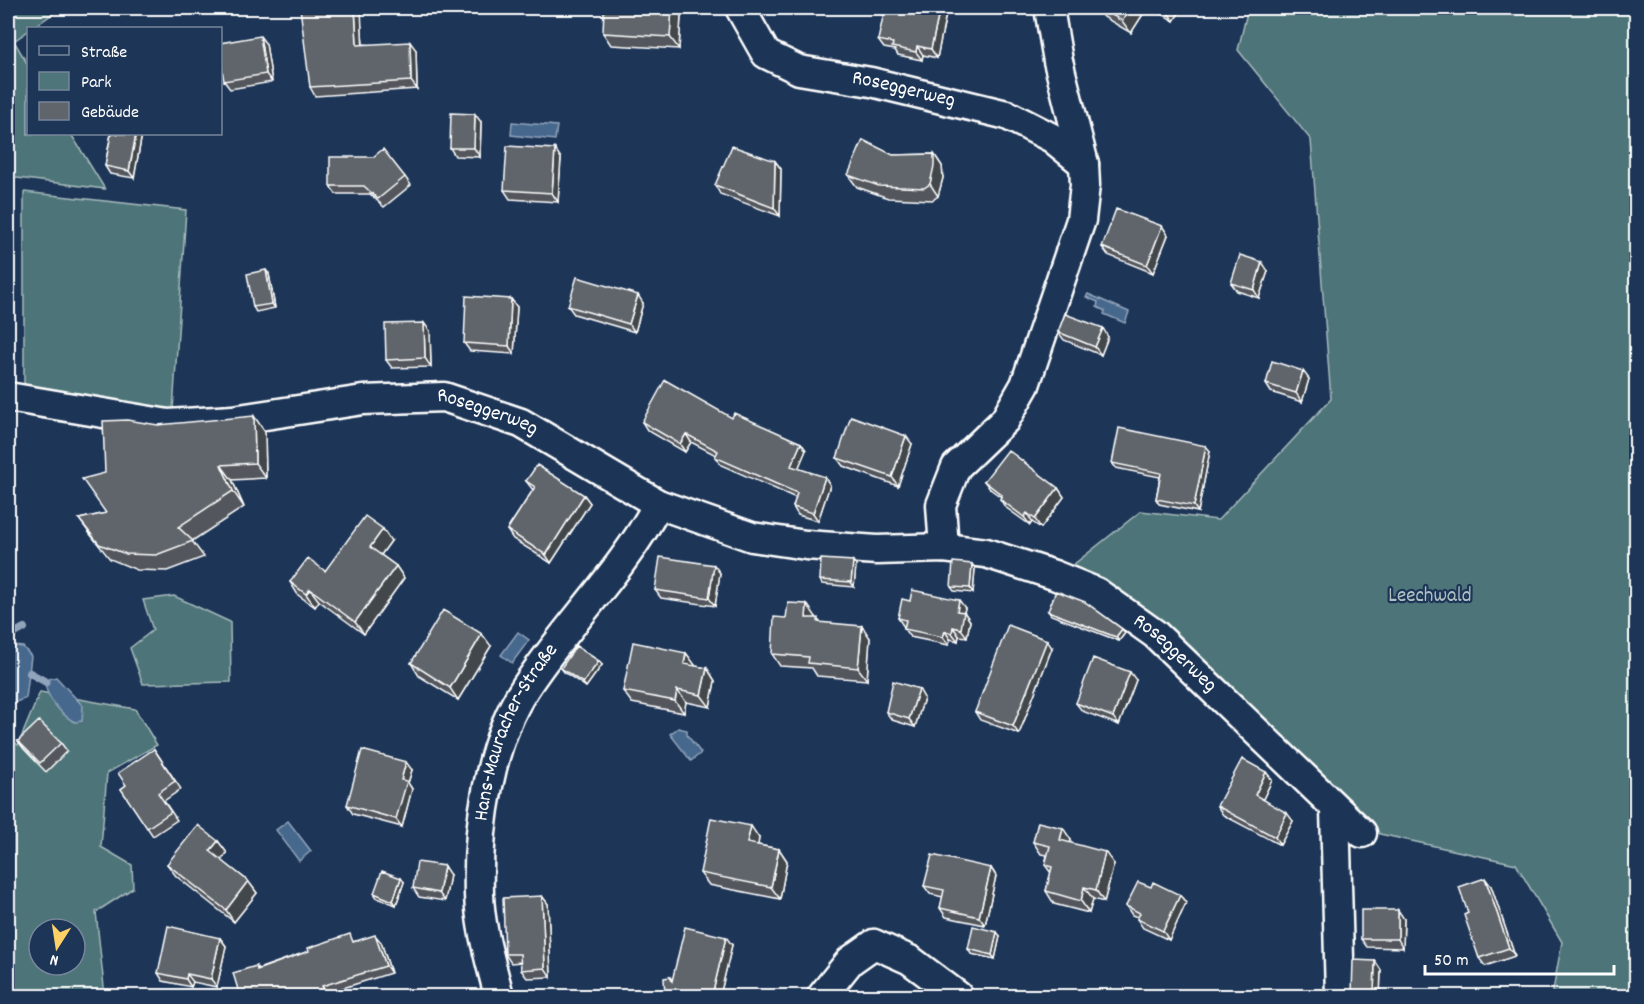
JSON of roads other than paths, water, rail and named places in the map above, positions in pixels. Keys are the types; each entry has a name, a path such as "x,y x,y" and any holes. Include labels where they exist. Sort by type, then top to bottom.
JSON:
{"street":[{"name":"Roseggerweg","path":"740,8 766,54 799,70 871,82 1007,115 1052,138 1084,164"},
{"path":"944,548 941,505 956,467 1005,420 1025,386 1081,220 1085,185 1084,164 1058,60 1048,8"},
{"name":"Roseggerweg","path":"8,397 168,424 233,420 363,400 444,397 521,423 658,504 752,537 806,545 877,550 944,548 986,553 1054,575 1096,592 1155,634 1362,833"},
{"name":"Hans-Mauracher-Straße","path":"499,996 484,938 479,895 481,840 492,769 503,730 524,688 643,534 658,504"},
{"path":"1335,809 1340,996"},
{"path":"822,996 850,961 874,944 910,960 958,996"}],"water":[{"path":"512,122 557,126 555,140 511,135"},
{"path":"1088,294 1129,312 1125,323 1104,314 1105,311 1097,307 1098,302 1086,297"},
{"path":"518,632 529,640 512,663 501,655"},
{"path":"16,646 23,647 31,656 26,698 14,703 8,699 6,670 8,656"},
{"path":"56,677 83,706 82,721 75,722 70,719 52,701 45,684 49,679"},
{"path":"678,728 687,730 687,735 701,753 691,761 670,734"},
{"path":"288,821 311,851 299,861 276,830"}],"waterway":[{"path":"8,637 24,628"},
{"path":"30,673 46,682"}],"park label":[{"name":"Leechwald","path":"1430,597"}]}
